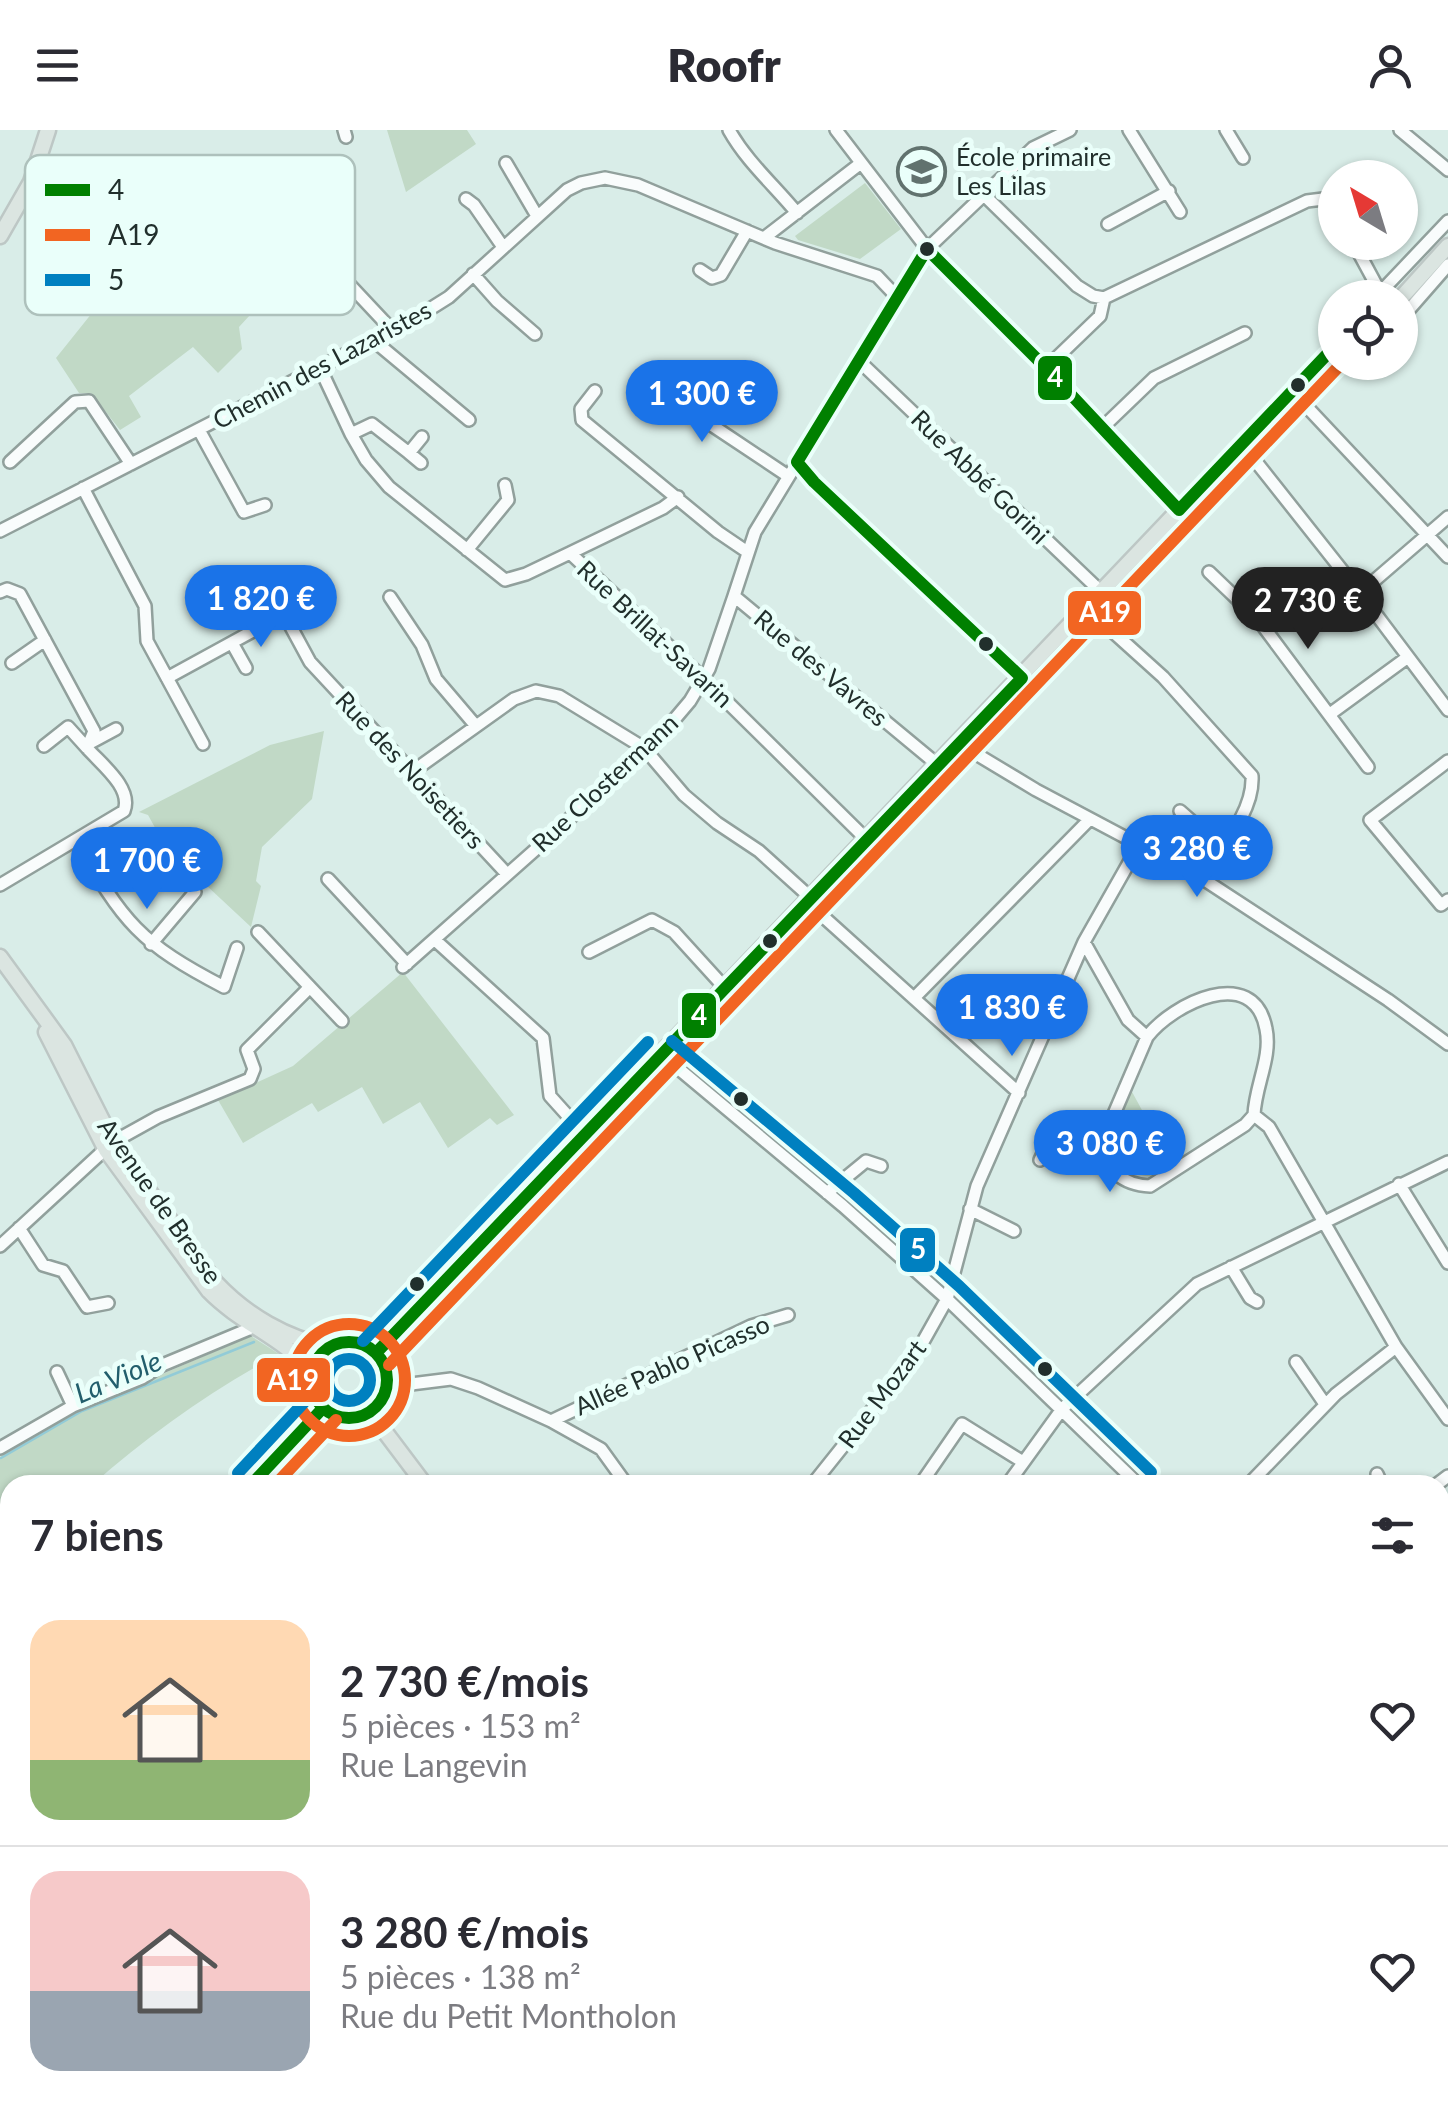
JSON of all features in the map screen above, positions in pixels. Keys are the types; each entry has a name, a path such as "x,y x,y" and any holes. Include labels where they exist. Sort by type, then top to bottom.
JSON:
{"main road":[{"path":"40,155 48,130"},
{"path":"0,236 25,192"},
{"path":"1417,280 1448,246"},
{"path":"376,1353 1318,363"},
{"name":"Avenue de Bresse","path":"0,957 64,1046 109,1146"},
{"name":"Avenue de Bresse","path":"0,972 38,1018 109,1146 216,1283 312,1371"},
{"name":"Avenue de Bresse","path":"255,1321 330,1347"},
{"path":"358,1343 376,1353 386,1369 387,1387 384,1397 370,1412 351,1418 323,1408 312,1392 312,1371 330,1347 358,1343"},
{"path":"260,1475 323,1408"},
{"path":"370,1412 418,1475"}],"street":[{"path":"730,130 757,170 797,213"},
{"path":"836,130 927,250 1046,368 1179,510"},
{"path":"1129,130 1180,212"},
{"path":"1226,130 1244,158"},
{"path":"1400,130 1448,170"},
{"name":"Rue des Vavres","path":"938,764 734,596 746,551 927,250 1034,148 1064,131"},
{"path":"506,163 537,216"},
{"path":"764,238 861,164"},
{"name":"Chemin des Lazaristes","path":"0,532 432,308 567,190 582,182 613,178 638,185 764,238 877,276 897,297"},
{"path":"1108,224 1168,191"},
{"path":"984,194 1077,286 1092,296 1104,298 1307,201 1318,200"},
{"path":"466,198 503,247"},
{"path":"1391,280 1448,221"},
{"path":"700,270 712,278 721,275 747,231"},
{"path":"1418,299 1448,265"},
{"path":"473,274 535,334"},
{"path":"355,291 392,330"},
{"path":"1046,368 1100,316 1104,298"},
{"path":"1102,428 1154,378 1245,333"},
{"path":"373,340 469,420"},
{"name":"Rue Abbé Gorini","path":"858,360 1102,593"},
{"name":"Rue Brillat-Savarin","path":"320,368 350,434 389,487 505,580 570,554 866,839"},
{"path":"730,383 708,414 707,422 788,476"},
{"path":"1291,390 1448,557"},
{"path":"595,391 582,410 582,420 746,551"},
{"path":"10,462 75,402 89,401 131,464"},
{"path":"350,434 372,424 421,464"},
{"path":"199,430 244,512 265,505"},
{"path":"408,454 422,437"},
{"path":"1242,444 1448,710"},
{"path":"797,462 1022,678"},
{"path":"467,550 508,500 505,485"},
{"path":"82,488 146,606 147,640 203,744"},
{"path":"570,554 678,497"},
{"path":"1360,593 1448,517"},
{"path":"1209,572 1257,618 1368,767"},
{"path":"0,592 8,589 20,594 94,732 89,745"},
{"path":"167,678 284,614 296,600 292,590"},
{"path":"1102,593 1117,607 1102,622 1163,677 1252,776 1253,793 1248,808 1200,877"},
{"name":"Rue Clostermann","path":"328,879 405,966 644,748 690,701 704,679 734,596"},
{"path":"390,597 422,645 436,679 476,726"},
{"name":"Rue des Noisetiers","path":"284,614 310,662 508,874"},
{"path":"12,663 45,640"},
{"path":"232,642 246,668"},
{"path":"1330,714 1408,656"},
{"path":"412,772 514,699 536,691 559,696 644,748 684,795 759,851 1019,1092"},
{"path":"0,885 124,811 128,804 125,792 89,745 68,727 44,746"},
{"path":"89,745 116,729"},
{"path":"958,743 1200,877 1448,1044"},
{"path":"1448,762 1370,820 1441,906 1448,900"},
{"path":"1180,811 1221,846"},
{"path":"914,998 1090,819"},
{"path":"77,840 121,914 151,944 224,987 237,948"},
{"name":"Rue Mozart","path":"820,1475 915,1356 947,1299 977,1186 1084,942 1139,845"},
{"path":"101,883 155,851"},
{"path":"151,944 195,892"},
{"path":"589,952 652,920 674,932 725,988"},
{"path":"258,932 342,1020"},
{"path":"434,940 543,1038 550,1096 586,1136"},
{"path":"1084,942 1128,1020 1147,1037"},
{"path":"0,1246 109,1146 158,1117 250,1078 254,1069 247,1050 310,988"},
{"path":"1222,992 1250,1004 1265,1022 1268,1048 1254,1114 1245,1125 1150,1186 1126,1181 1107,1166 1104,1157 1102,1142 1147,1037 1156,1025 1208,995 1222,992"},
{"path":"661,1054 947,1299 1129,1475"},
{"path":"1254,1114 1269,1127 1396,1347 1448,1418"},
{"path":"1040,1160 1046,1146 1068,1141 1104,1157"},
{"path":"827,1193 866,1161 881,1166"},
{"path":"1014,1475 1062,1409 1197,1284 1448,1162"},
{"path":"1399,1184 1448,1263"},
{"path":"970,1210 1014,1231"},
{"path":"19,1228 43,1265 63,1271 87,1308 108,1303"},
{"path":"1231,1267 1250,1298 1257,1302"},
{"name":"Allée Pablo Picasso","path":"387,1387 451,1378 550,1421 751,1326 788,1315"},
{"path":"0,1448 73,1406 249,1329 255,1321"},
{"path":"1258,1475 1326,1404 1396,1347"},
{"path":"1296,1362 1326,1404"},
{"path":"57,1372 73,1406"},
{"path":"550,1421 601,1449 620,1475"},
{"path":"927,1475 962,1424 1023,1462"}],"green space":[{"path":"387,130 467,130 476,144 406,192"},
{"path":"865,183 901,229 860,259 798,240 795,236"},
{"path":"90,315 250,315 239,327 242,349 218,373 193,347 129,396 141,417 120,430 91,393 79,393 56,358"},
{"path":"324,731 312,799 262,847 256,881 261,886 251,927 207,886 210,881 163,842 148,815 139,812 270,745"},
{"path":"403,972 514,1115 497,1125 490,1118 448,1148 420,1102 383,1124 362,1087 318,1112 312,1103 243,1143 218,1100 293,1066"},
{"path":"1131,1090 1173,1167 1155,1177 1134,1174 1114,1158 1114,1134"},
{"path":"251,1336 279,1354 181,1414 104,1475 0,1475 0,1457 4,1453 76,1411"}],"waterway":[{"name":"La Viole","path":"1,1458 82,1411 254,1342"}],"transit line":[{"name":"4","path":"927,249 1179,510"},
{"name":"4","path":"797,462 927,249"},
{"name":"4","path":"1179,510 1318,364"},
{"name":"A19","path":"389,1365 1326,380"},
{"name":"4","path":"797,462 1022,678"},
{"name":"4","path":"376,1353 1022,678"},
{"name":"5","path":"672,1041 959,1286 1151,1472"},
{"name":"5","path":"363,1341 648,1042"},
{"name":"A19","path":"349,1324 370,1329 388,1341 400,1359 405,1380 400,1401 388,1419 370,1431 349,1436 328,1431 310,1419 298,1401 293,1380 298,1359 310,1341 328,1329 349,1324"},
{"name":"4","path":"349,1342 376,1353 387,1380 376,1407 349,1418 322,1407 311,1380 322,1353 349,1342"},
{"name":"5","path":"349,1359 364,1365 370,1380 364,1395 349,1401 334,1395 328,1380 334,1365 349,1359"},
{"name":"5","path":"238,1473 310,1396"},
{"name":"4","path":"260,1475 323,1408"},
{"name":"A19","path":"284,1475 336,1420"}],"place":[{"name":"École primaire Les Lilas","path":"921,171"}]}
